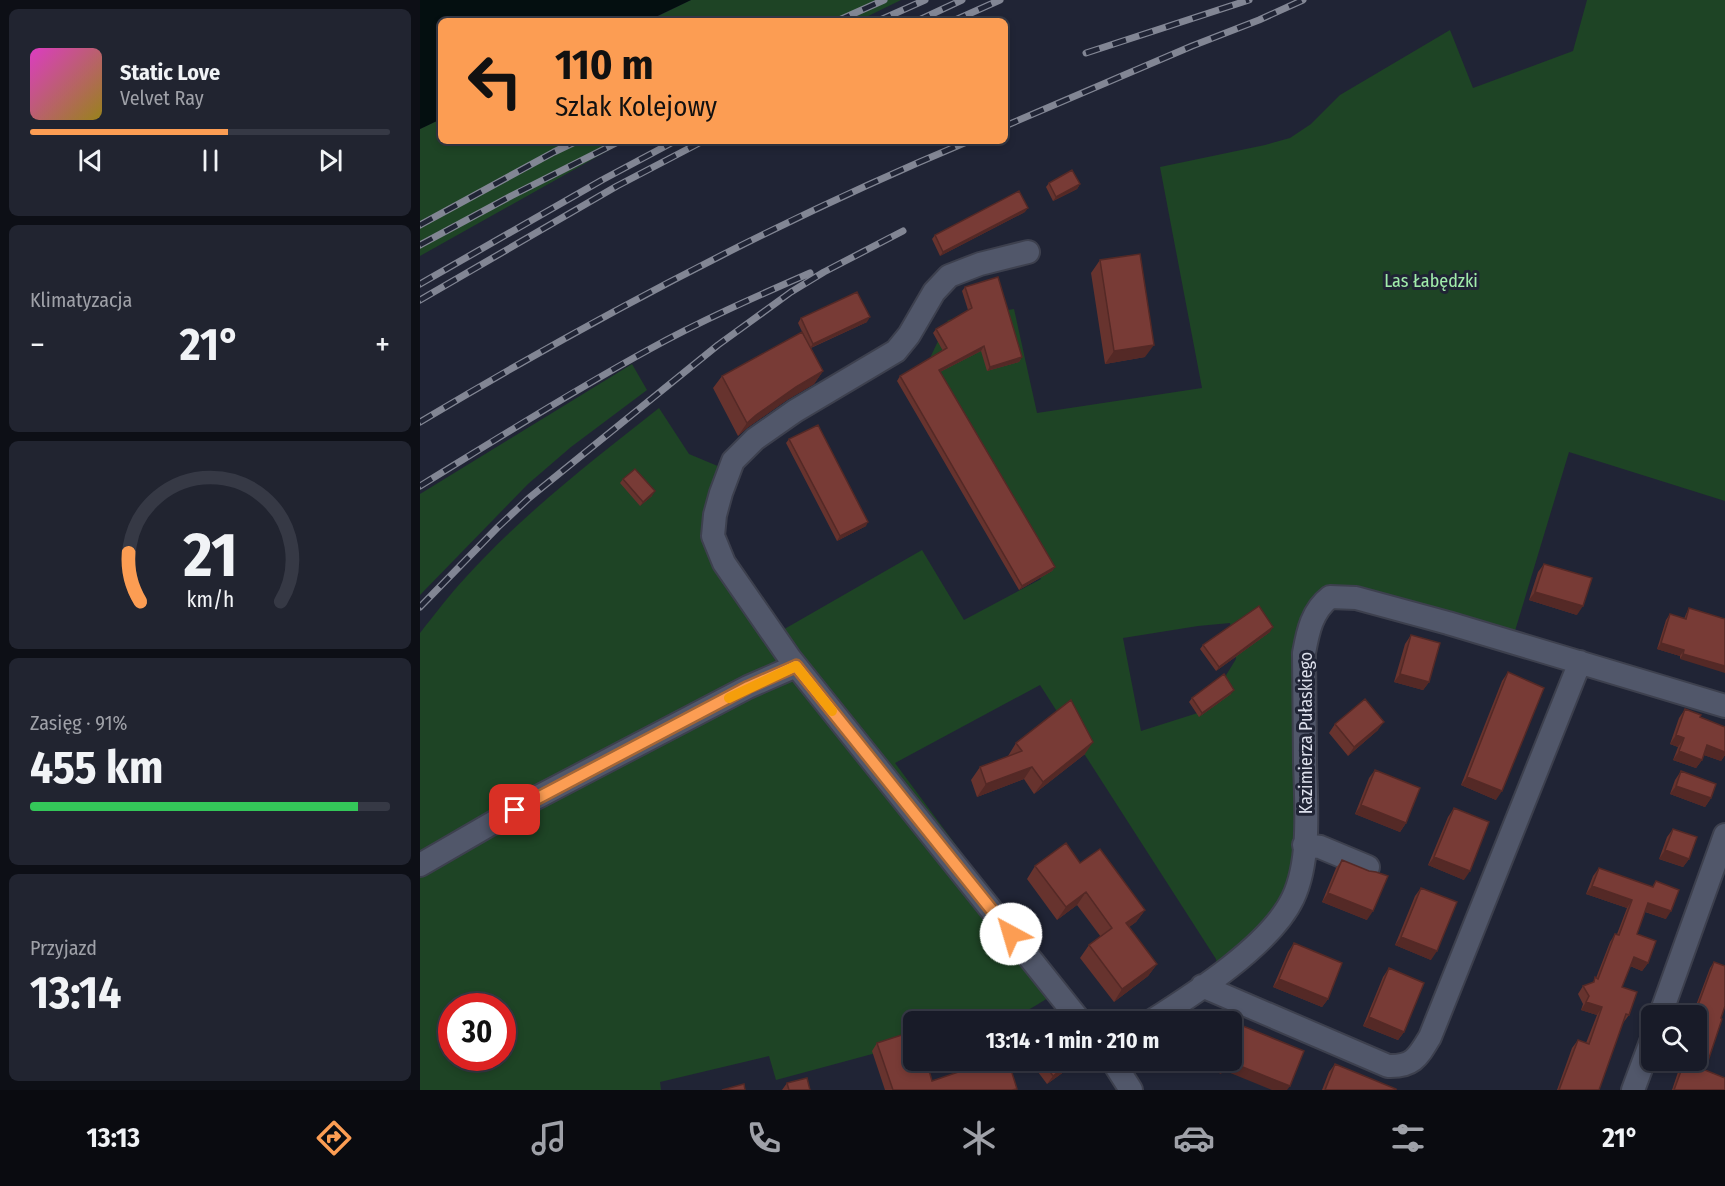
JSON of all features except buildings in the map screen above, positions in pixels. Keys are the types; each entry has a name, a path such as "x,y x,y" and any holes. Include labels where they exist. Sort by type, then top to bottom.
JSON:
{"street":[{"path":"1029,252 980,264 949,276 934,292 909,335 896,351 795,411 755,439 734,461 721,493 715,515 713,536 724,562 796,666 1072,1011"},
{"name":"Kazimierza Pułaskiego","path":"1166,1011 1217,976 1258,942 1278,921 1293,897 1304,865 1306,804 1304,653 1313,616 1321,604 1330,597 1356,598 1725,706"},
{"path":"1202,986 1388,1066 1410,1063 1420,1054 1430,1038 1580,662"},
{"path":"420,865 534,799 748,687 796,666"},
{"path":"1664,1005 1725,835"},
{"path":"1304,845 1327,850 1368,867"},
{"path":"1633,1090 1641,1069"},
{"path":"1118,1071 1128,1089"}],"green space":[{"path":"691,0 901,0 864,18 654,18"},
{"name":"Las Łabędzki","path":"1587,0 1725,0 1725,501 1569,452 1508,654 1451,635 1360,610 1333,609 1324,615 1310,643 1307,876 1220,988 1216,959 1040,685 895,763 1037,954 1051,996 1027,1011 903,1011 903,1046 776,1080 769,1056 660,1082 661,1090 420,1090 420,633 448,597 511,531 659,408 689,454 732,472 713,526 767,639 922,550 964,620 1041,579 930,358 948,320 1014,309 1037,413 1202,388 1160,167 1290,138 1311,124 1340,95 1450,30 1473,88 1573,51","holes":["1230,623 1236,659 1204,711 1141,731 1123,638"]},
{"path":"438,120 438,144 620,144 420,256 420,129"},
{"path":"632,364 647,390 571,447 528,484 420,595 420,494"}],"shaded area":[{"path":"420,0 691,0 653,18 438,18 438,120 420,129"}],"railway":[{"path":"844,18 884,0"},
{"path":"885,18 925,0"},
{"path":"923,18 962,0"},
{"path":"960,18 1000,0"},
{"path":"1086,53 1249,0"},
{"path":"1008,125 1303,0"},
{"path":"420,225 571,144"},
{"path":"420,245 614,144"},
{"path":"420,284 669,144"},
{"path":"420,300 617,186 697,144"},
{"path":"420,422 553,345 689,272 828,203 962,144"},
{"path":"420,607 529,498 718,345 791,292 903,231"},
{"path":"420,486 562,399 668,339 810,273"}],"slow traffic":[{"path":"729,698 796,666 832,711"}],"route":[{"path":"515,810 748,687 796,666 1011,934"}]}
